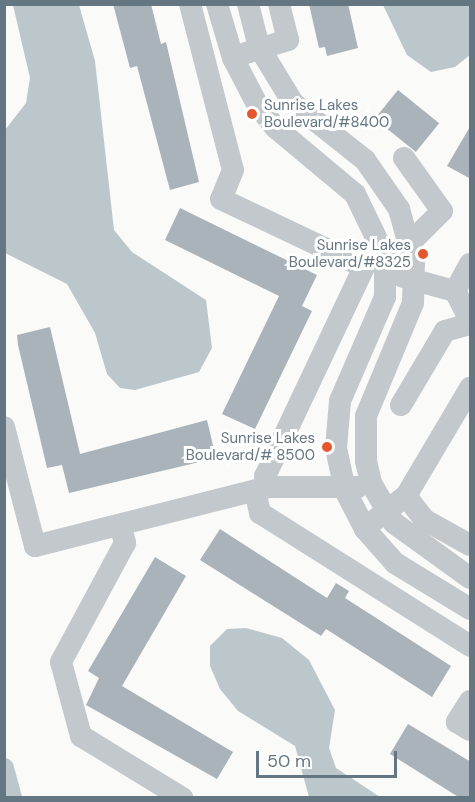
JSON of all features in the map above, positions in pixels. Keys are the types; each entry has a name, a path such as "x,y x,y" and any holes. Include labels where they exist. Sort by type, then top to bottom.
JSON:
{"street":[{"path":"190,4 233,170 221,199 364,267 415,280 467,309"},
{"path":"217,4 233,58 276,128 355,194 370,217 388,274 377,322 340,401 336,448 345,490 365,529 395,563 471,609"},
{"path":"248,4 259,47 293,103 382,180 410,243 415,280 402,333 366,416 371,483 386,512 416,543 471,578"},
{"path":"233,58 259,47 288,40 279,4"},
{"path":"404,158 442,211 410,243"},
{"path":"401,405 446,331 467,309 471,264"},
{"path":"364,267 265,476 260,513 471,646"},
{"path":"365,529 406,496 471,388"},
{"path":"4,427 34,546 262,489 345,490 371,483"},
{"path":"406,496 425,520 471,545"},
{"path":"120,525 125,543 61,662 81,736 152,790 182,798"},
{"path":"471,701 457,722 471,730"}],"shaded area":[{"path":"13,5 79,5 95,61 114,230 132,252 206,300 212,348 199,372 135,390 120,388 107,374 95,333 67,284 5,253 5,130 26,103 30,78"},
{"path":"383,5 470,5 470,55 455,67 431,72 407,55"},
{"path":"246,628 282,638 309,660 335,710 329,748 336,768 380,797 309,797 295,746 238,711 220,689 210,666 210,646 227,629"}],"building":[{"path":"113,4 151,4 161,44 166,42 199,182 170,190 137,66 130,68"},
{"path":"309,4 348,4 358,48 327,56 325,47 319,48"},
{"path":"398,90 439,123 416,152 375,119"},
{"path":"471,125 471,179 447,166"},
{"path":"180,208 317,275 302,306 312,311 255,429 222,414 279,296 165,240"},
{"path":"50,327 80,454 207,420 215,454 208,460 69,493 62,465 47,468 18,345 17,335"},
{"path":"220,529 327,598 336,583 349,591 345,598 451,666 432,697 326,629 321,636 200,560"},
{"path":"155,557 186,576 122,686 233,752 217,779 86,705 99,678 88,671"},
{"path":"408,724 471,762 471,798 460,798 390,754"}],"waterway":[{"path":"4,768 12,798"}],"place":[{"name":"Sunrise Lakes Boulevard/#8400","path":"252,114"},
{"name":"Sunrise Lakes Boulevard/#8325","path":"423,254"},
{"name":"Sunrise Lakes Boulevard/# 8500","path":"327,447"}]}
